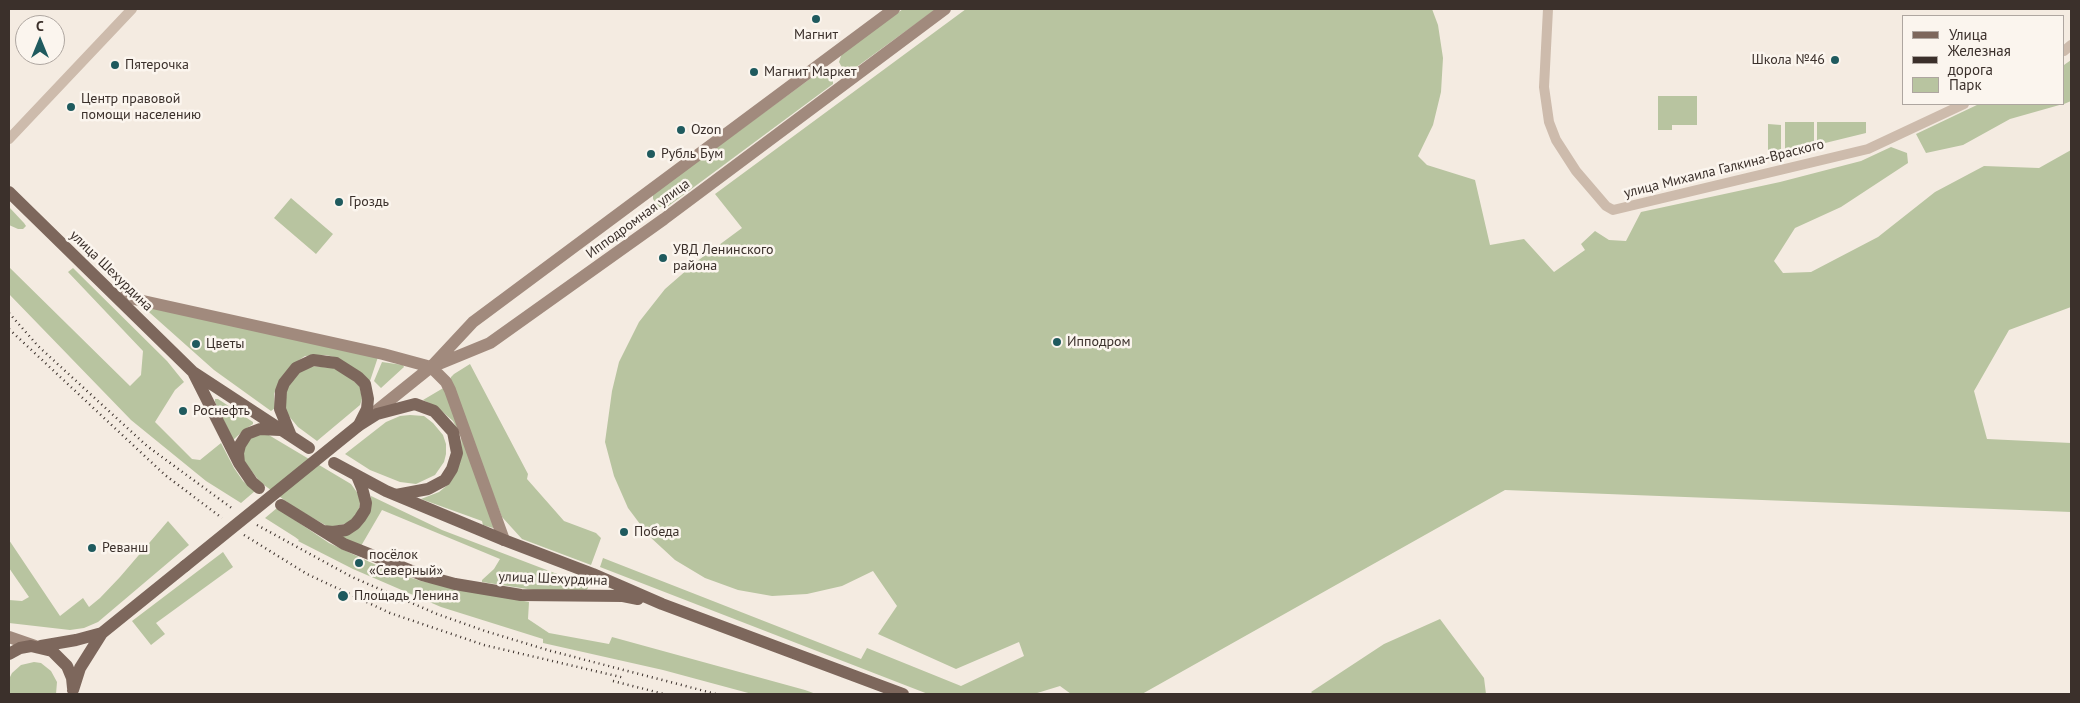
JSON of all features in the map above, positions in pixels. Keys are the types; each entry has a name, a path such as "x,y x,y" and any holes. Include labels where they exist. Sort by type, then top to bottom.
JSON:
{"main road":[{"name":"улица Шехурдина","path":"9,192 193,372 309,448"},
{"path":"239,463 238,453 240,445 247,434 260,429 285,433 280,409 281,392 284,383 296,368 313,360 336,363 358,376 365,384 368,399 367,409 358,426"},
{"name":"улица Шехурдина","path":"193,372 239,463 252,482 259,488"},
{"path":"73,692 80,668 102,633 358,426 376,414 414,404 434,411 453,432 457,446 456,453 452,469 445,480 428,489 396,495"},
{"name":"улица Шехурдина","path":"334,462 357,476 396,495 504,540 587,572 662,604 903,694"},
{"path":"318,530 333,532 346,530 360,518 365,510 366,503 357,476"},
{"name":"улица Шехурдина","path":"281,505 318,530 363,553 422,576 455,584 521,595 623,596 662,604"},
{"path":"587,572 596,584 595,590 587,596"},
{"path":"9,654 20,648 76,640 102,633"},
{"path":"35,646 48,649 62,659 71,673 73,692"}],"street":[{"path":"9,139 132,9"},
{"name":"Ипподромная улица","path":"432,367 468,326 894,9"},
{"name":"Ипподромная улица","path":"432,367 490,343 664,219 946,9"},
{"name":"улица Михаила Галкина-Враского","path":"1548,9 1544,87 1550,122 1556,140 1576,171 1606,206 1612,210 1868,149 1962,105"},
{"path":"116,295 325,341 432,367 446,382 450,390 504,540"},
{"path":"358,426 432,367"},
{"path":"11,639 35,646"}],"green space":[{"path":"903,9 936,9 851,71 844,71 839,62 842,53"},
{"name":"Ипподром","path":"966,9 1432,9 1438,25 1443,58 1441,92 1433,125 1418,156 1427,165 1475,180 1490,245 1524,239 1554,272 1585,250 1581,244 1595,231 1609,240 1626,241 1641,212 1780,182 1861,161 1891,147 1907,153 1908,163 1841,207 1795,228 1774,261 1783,273 1811,272 1878,237 1935,192 1984,166 2039,168 2071,150 2071,307 2009,330 1974,391 1987,439 2071,443 2071,512 1505,490 1142,694 1071,694 1060,686 1034,694 928,694 600,567 603,558 861,659 867,648 961,686 1024,656 1019,642 956,669 878,634 897,606 873,571 842,586 807,594 772,596 738,590 705,578 675,560 649,536 628,508 614,476 605,442 612,391 619,362 639,322 665,289 696,262 742,228 715,194"},
{"path":"2071,60 2071,101 2065,104 2065,64"},
{"path":"822,70 831,71 833,84 667,207 659,207 653,199 653,194"},
{"path":"1658,96 1697,96 1697,125 1672,125 1672,130 1658,130"},
{"path":"1977,105 2059,105 2010,119 1963,145 1926,153 1916,134"},
{"path":"1785,122 1814,122 1814,146 1785,152"},
{"path":"1817,122 1866,122 1866,133 1817,145"},
{"path":"1768,124 1781,125 1781,150 1768,150"},
{"path":"291,198 333,234 316,254 274,218"},
{"path":"9,207 26,226 23,229 9,225"},
{"path":"9,267 130,386 141,375 143,351 68,272 73,268 167,361 184,382 175,390 155,422 192,459 200,460 221,443 243,481 255,491 241,503 206,481 131,420 9,294"},
{"path":"141,305 378,357 370,381 338,358 326,355 305,356 293,364 280,380 274,394 275,408 271,411 214,370"},
{"path":"382,362 403,365 404,367 381,388 374,381"},
{"path":"470,364 528,474 527,479 564,521 596,533 601,538 591,565 522,539 502,517 450,383 451,377 454,374"},
{"path":"311,366 333,368 345,373 360,387 362,399 360,405 317,441 298,427 288,415 285,407 287,388 299,372"},
{"path":"445,387 493,528 483,525 482,521 421,499 439,492 450,483 462,454 461,437 453,421 437,407 423,400"},
{"path":"215,399 218,399 253,422 253,424 233,440"},
{"path":"400,416 424,416 443,435 446,444 446,454 444,462 435,475 416,484 400,482 370,470 345,454 386,422"},
{"path":"267,434 351,484 361,498 358,513 348,523 327,526 295,508 260,482 244,461 243,450 252,436"},
{"path":"371,496 442,530 586,585 588,588 586,591 534,590 482,582 500,559 382,510 361,546 341,537 371,505"},
{"path":"277,508 329,543 389,571 421,581 529,602 528,619 549,633 609,644 612,637 816,694 752,694 663,670 543,643 543,639 441,607 353,569 298,541 295,537 265,518"},
{"path":"168,521 189,545 98,622 84,628 70,630 9,623 9,600 22,601 29,597 9,568 9,540 60,616 83,598 89,607 100,598"},
{"path":"223,552 233,567 156,623 165,634 151,645 132,621"},
{"path":"1440,619 1484,678 1486,694 1313,694 1311,692 1384,644"},
{"path":"34,662 41,663 51,671 57,682 56,694 9,694 9,679 12,673 21,665"}],"railway":[{"path":"9,313 38,346 147,446 233,509"},
{"path":"9,329 165,475 222,518"},
{"path":"257,525 352,577 437,614 551,651 716,694"},
{"path":"244,535 307,574 390,613 484,645 625,678"},
{"path":"613,681 664,694"}],"place":[{"name":"Магнит","path":"816,19"},
{"name":"Школа №46","path":"1835,60"},
{"name":"Пятерочка","path":"115,65"},
{"name":"Магнит Маркет","path":"754,72"},
{"name":"Центр правовой помощи населению","path":"71,107"},
{"name":"Ozon","path":"681,130"},
{"name":"Рубль Бум","path":"651,154"},
{"name":"Гроздь","path":"339,202"},
{"name":"УВД Ленинского района","path":"663,258"},
{"name":"Ипподром","path":"1057,342"},
{"name":"Цветы","path":"196,344"},
{"name":"Роснефть","path":"183,411"},
{"name":"Победа","path":"624,532"},
{"name":"Реванш","path":"92,548"},
{"name":"посёлок «Северный»","path":"359,563"},
{"name":"Площадь Ленина","path":"343,596"}]}
